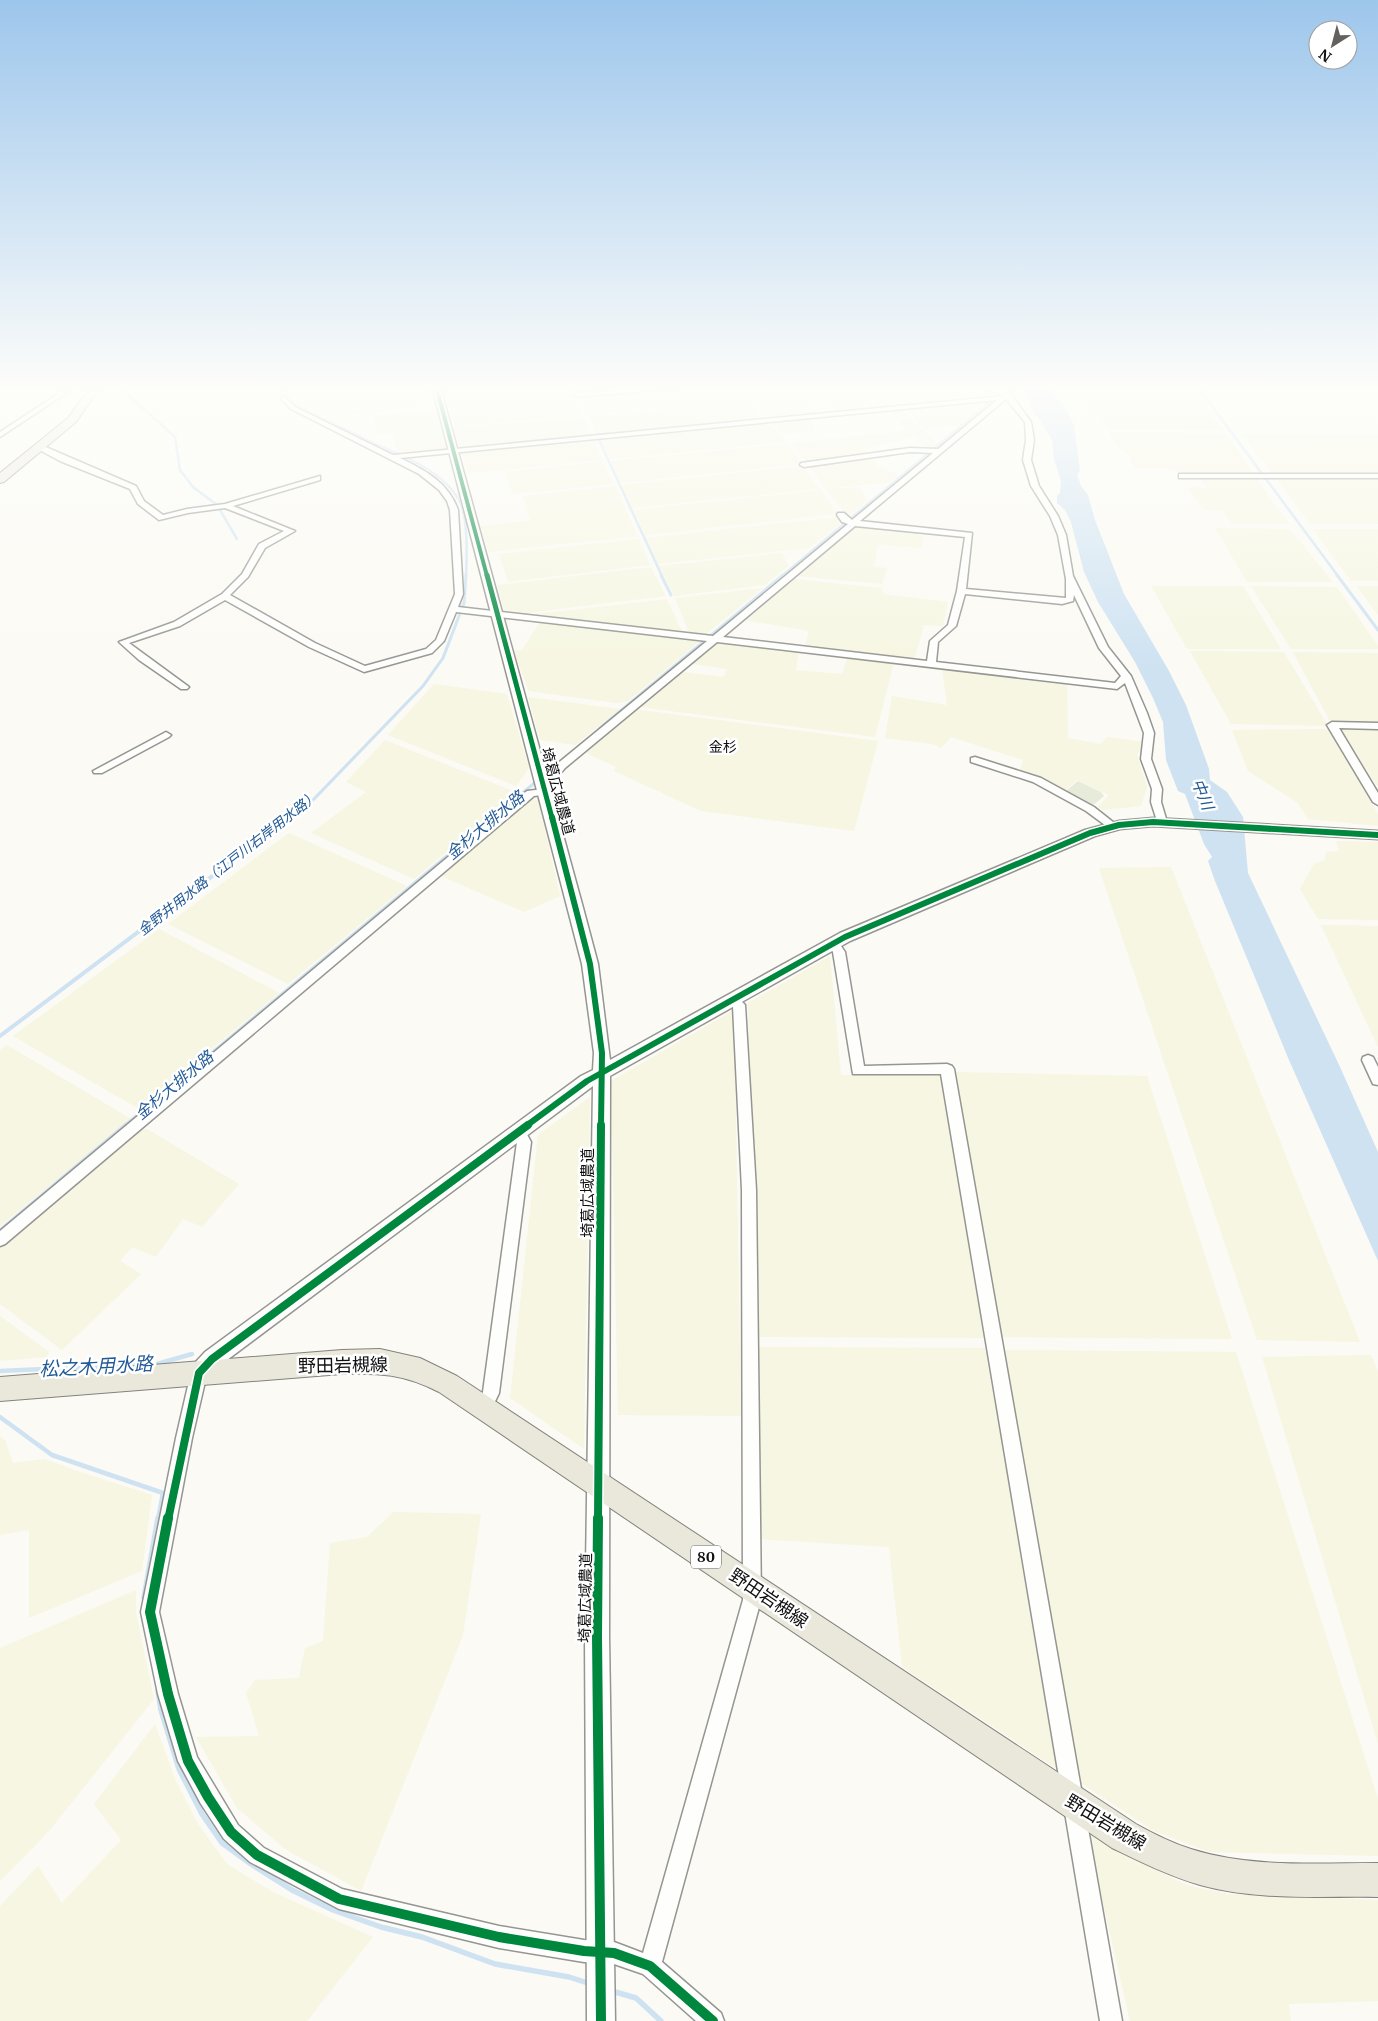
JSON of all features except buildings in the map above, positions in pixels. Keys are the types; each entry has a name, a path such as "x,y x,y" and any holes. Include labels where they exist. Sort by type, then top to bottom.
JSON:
{"main road":[{"name":"野田岩槻線","path":"0,1389 342,1362 380,1361 420,1370 448,1384 484,1406 599,1486 1124,1836 1162,1855 1202,1869 1238,1876 1277,1879 1378,1880"}],"street":[{"path":"114,480 133,488 142,502 162,518 187,511 221,506 309,480"},
{"path":"225,596 312,645 364,669 429,651 440,641 459,594 454,516 451,501 442,488 433,480"},
{"name":"埼葛広域農道","path":"461,480 590,964 602,1053 600,1073 597,1636 602,1952 601,2021"},
{"path":"0,1240 523,799 543,787 561,766 717,638 903,480"},
{"path":"961,590 1062,601 1070,600 1069,576 1062,535 1054,516 1033,480"},
{"path":"184,687 142,658 123,642 127,638 185,621 225,596 245,575 262,546 291,531 221,506"},
{"path":"841,515 844,520 852,523 968,535 961,590 952,626 934,641 931,664"},
{"path":"1069,576 1104,648 1126,676 1149,733 1146,759 1157,789 1156,802 1163,822"},
{"path":"454,609 497,612 1117,686 1126,676"},
{"path":"1378,726 1332,726 1378,802"},
{"path":"98,771 166,735"},
{"path":"976,760 1037,780 1090,809 1113,826"},
{"path":"713,2021 650,1966 614,1954 499,1937 338,1899 257,1855 231,1832 188,1761 168,1694 150,1612 184,1438 199,1373 212,1359 587,1080 833,943 1090,833 1113,826 1129,823 1163,822 1378,835"},
{"path":"833,943 839,952 858,1071 947,1069 1111,2021"},
{"path":"650,1966 752,1600 749,1190 739,1005 732,998"},
{"path":"1368,1060 1378,1080"},
{"path":"484,1406 492,1394 524,1142 518,1131"}],"green space":[{"path":"508,480 612,480 614,484 512,494"},
{"path":"620,480 646,480 621,483"},
{"path":"666,480 813,480 820,489 632,508 621,485"},
{"path":"819,480 891,480 889,482 825,489"},
{"path":"1202,480 1258,480 1289,524 1232,524 1223,511 1203,510 1188,487 1207,488"},
{"path":"1278,480 1378,480 1378,524 1310,524"},
{"path":"616,486 637,536 488,552 481,526 530,520 523,496"},
{"path":"859,487 868,500 848,517 826,489"},
{"path":"821,490 838,514 645,535 634,510"},
{"path":"839,517 843,522 809,548 658,564 645,538"},
{"path":"854,526 917,532 923,538 921,548 878,545 874,566 887,568 882,584 795,576"},
{"path":"1215,528 1290,529 1333,582 1247,582"},
{"path":"1313,529 1378,529 1378,581 1351,581"},
{"path":"639,539 650,565 508,582 499,554"},
{"path":"782,553 789,566 765,585 674,596 659,566"},
{"path":"651,567 666,596 526,613 504,610 497,585"},
{"path":"793,579 882,588 883,594 948,602 943,626 924,625 914,660 805,646 809,631 744,620"},
{"path":"1151,586 1243,586 1281,649 1187,649"},
{"path":"1251,586 1337,587 1378,646 1378,649 1291,649"},
{"path":"1356,586 1378,586 1378,615"},
{"path":"763,588 706,634 689,633 675,598"},
{"path":"667,599 682,632 535,614"},
{"path":"541,620 701,640 628,701 616,703 529,691 513,650 522,650"},
{"path":"719,641 799,651 796,670 842,674 848,656 894,662 875,737 639,707 683,672 724,677 727,669 692,664"},
{"path":"1190,651 1284,652 1328,726 1231,724"},
{"path":"1293,652 1378,653 1378,726 1332,725"},
{"path":"942,668 1067,682 1068,738 1100,744 1107,737 1145,742 1137,755 1147,787 1141,806 1103,810 1098,807 1109,795 1077,780 1064,792 1043,778 1020,771 1023,760 951,737 941,748 932,744 885,738 892,696 947,705"},
{"path":"434,684 507,694 529,768 516,786 388,735"},
{"path":"528,697 620,709 575,745 540,740"},
{"path":"634,709 878,741 854,831 701,811 614,771 616,767 584,752"},
{"path":"1328,729 1378,814 1378,826 1308,819 1298,803 1248,771 1232,730"},
{"path":"1341,730 1378,730 1378,787"},
{"path":"385,740 518,793 414,879 311,833 366,792 346,782"},
{"path":"1078,781 1101,792 1104,796 1092,806 1065,792"},
{"path":"530,799 538,800 560,896 524,912 441,876"},
{"path":"289,833 407,886 288,984 168,924"},
{"path":"1336,841 1378,842 1378,920 1318,919 1300,889 1314,864 1325,860 1326,852 1339,851"},
{"path":"1171,867 1360,1342 1257,1340 1099,868"},
{"path":"1321,925 1378,926 1378,1047"},
{"path":"159,929 279,993 139,1109 13,1036"},
{"path":"830,956 841,1075 940,1075 986,1338 756,1337 748,1003"},
{"path":"734,1010 741,1416 618,1415 611,1081"},
{"path":"7,1045 131,1119 0,1226 0,1050"},
{"path":"954,1072 1147,1076 1232,1339 999,1337"},
{"path":"590,1097 584,1449 510,1398 538,1135"},
{"path":"147,1129 239,1184 202,1227 183,1219 156,1257 132,1247 120,1261 141,1274 62,1350 0,1304 0,1248 140,1130"},
{"path":"0,1316 49,1352 47,1357 0,1361"},
{"path":"757,1347 985,1348 1060,1771 902,1667 889,1547 759,1539"},
{"path":"1002,1350 1236,1352 1378,1799 1378,1856 1209,1852 1154,1831 1079,1782"},
{"path":"1371,1355 1378,1372 1378,1744 1262,1357"},
{"path":"0,1436 5,1440 13,1463 45,1459 152,1495 142,1571 29,1618 29,1530 0,1535"},
{"path":"393,1512 481,1514 463,1635 361,1891 285,1849 237,1808 196,1737 259,1736 246,1693 255,1680 299,1678 305,1648 323,1641 330,1543 367,1537"},
{"path":"136,1590 136,1613 154,1699 49,1831 0,1881 0,1648"},
{"path":"155,1724 175,1779 198,1824 227,1864 273,1892 373,1937 307,2021 0,2021 0,1906 38,1866 62,1903 121,1840 94,1804"},
{"path":"1086,1829 1147,1865 1186,1885 1228,1894 1378,1900 1378,2001 1289,2004 1291,2021 1130,2021"}],"water":[{"name":"中川","path":"1079,480 1088,495 1095,520 1124,594 1169,671 1186,705 1209,769 1210,780 1227,792 1243,817 1248,873 1378,1152 1378,1261 1289,1060 1215,881 1208,861 1212,857 1204,844 1185,794 1178,791 1166,760 1163,722 1153,698 1135,662 1098,602 1084,572 1071,522 1065,510 1057,503 1061,481"}],"waterway":[{"path":"188,480 193,487 217,505 237,539"},
{"name":"金野井用水路（江戸川右岸用水路）","path":"442,480 451,489 462,507 466,537 466,576"},
{"path":"618,480 662,576"},
{"name":"金杉大排水路","path":"782,576 896,480"},
{"path":"1267,480 1338,576"},
{"name":"金野井用水路（江戸川右岸用水路）","path":"289,818 314,799 423,686 443,658 464,603 466,575"},
{"path":"661,575 671,595"},
{"name":"金杉大排水路","path":"599,729 783,575"},
{"path":"1337,575 1378,630"},
{"name":"金杉大排水路","path":"544,776 557,764"},
{"name":"金杉大排水路","path":"493,818 538,780"},
{"name":"金野井用水路（江戸川右岸用水路）","path":"0,1036 291,817"},
{"name":"金杉大排水路","path":"125,1126 494,817"},
{"name":"金杉大排水路","path":"0,1231 126,1125"},
{"name":"松之木用水路","path":"0,1371 157,1364 192,1354"},
{"path":"0,1417 52,1455 163,1493 158,1520"},
{"path":"144,1598 158,1518"},
{"path":"158,1691 161,1710 179,1769 202,1814 222,1843 251,1864 292,1890 333,1910 381,1927 422,1937 495,1964 569,1977 591,1984"},
{"path":"612,1991 636,1998 661,2021"}],"cycle path":[{"path":"461,480 590,964 602,1053 597,1636 601,2021"},
{"path":"713,2021 650,1966 614,1953 584,1951 499,1937 339,1899 257,1855 231,1832 208,1797 188,1761 168,1694 150,1612 184,1438 199,1373 212,1359 587,1081 845,937 1090,833 1119,825 1153,822 1378,835"}],"district":[{"name":"金杉","path":"723,747"}]}
